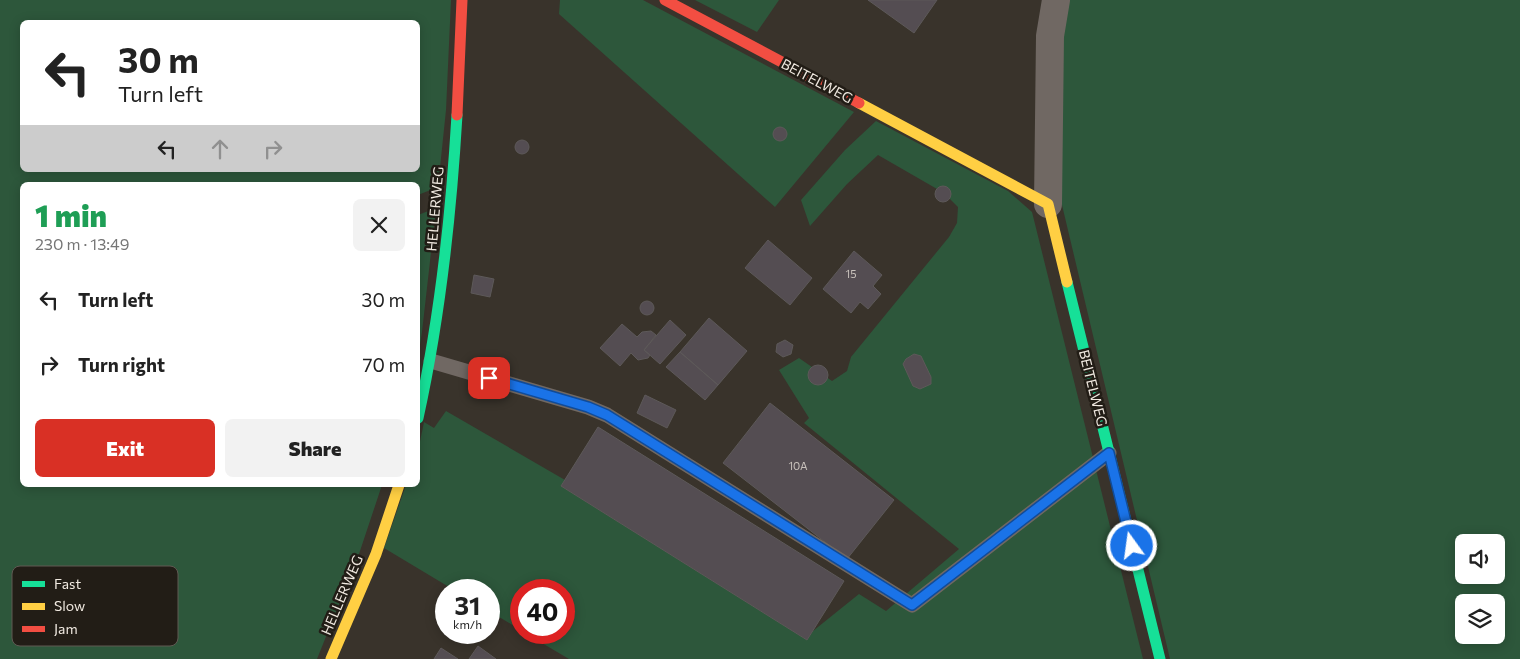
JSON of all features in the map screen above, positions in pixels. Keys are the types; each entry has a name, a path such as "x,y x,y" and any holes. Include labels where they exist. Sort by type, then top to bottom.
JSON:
{"street":[{"name":"HELLERWEG","path":"420,408 430,360 452,200 462,0"},
{"name":"BEITELWEG","path":"665,0 1048,204"},
{"name":"BEITELWEG","path":"1056,0 1050,36 1048,204 1160,659"},
{"name":"HELLERWEG","path":"331,659 376,554 398,487"}],"lane":[{"path":"430,360 588,407 607,415 912,605 1109,453"}],"green space":[{"path":"0,0 451,0 446,110 438,187 420,194 420,182 20,182 20,487 381,487 358,557 317,659 0,659"},
{"path":"560,0 643,0 854,112 775,207 559,14"},
{"path":"695,0 779,0 757,32"},
{"path":"1064,0 1520,0 1520,659 1170,659 1062,205 1059,122"},
{"path":"876,121 1008,191 1032,212 1143,659 569,659 544,644 575,644 575,579 510,579 510,623 500,618 500,579 436,579 384,548 405,487 420,487 420,441 424,422 434,428 446,411 565,480 561,486 807,640 813,631 859,594 886,611 959,549 804,423 809,418 779,370 799,358 832,381 847,371 851,357 949,237 957,223 958,207 944,193 878,155 847,184 810,226 801,200 845,150"},
{"path":"436,208 420,344 420,214"}],"building":[{"path":"868,0 937,0 914,33"},
{"path":"780,127 785,129 787,134 785,139 780,141 775,139 773,134 775,129"},
{"path":"522,140 527,142 529,147 527,152 522,154 517,152 515,147 517,142"},
{"path":"943,186 951,194 943,202 935,194"},
{"path":"768,240 812,278 790,305 745,268"},
{"path":"854,251 882,275 873,286 881,294 868,309 860,302 851,313 823,289"},
{"path":"474,275 494,279 490,297 471,293"},
{"path":"644,301 650,301 654,308 650,315 644,315 640,311 640,305"},
{"path":"709,318 747,351 718,385 680,352"},
{"path":"670,320 686,335 660,364 644,350"},
{"path":"622,324 637,337 642,332 651,331 656,335 644,350 650,355 648,358 638,360 631,353 620,366 600,348"},
{"path":"785,340 793,345 791,354 783,357 776,352 777,344"},
{"path":"680,352 718,385 705,400 666,367"},
{"path":"914,354 921,356 931,377 931,384 920,389 913,386 903,364 906,359"},
{"path":"818,365 825,368 828,375 825,382 818,385 811,382 808,375 811,368"},
{"path":"645,395 676,410 667,428 637,413"},
{"path":"770,403 894,500 847,559 723,463"},
{"path":"598,427 844,581 807,640 561,486"},
{"path":"478,646 496,659 469,659"},
{"path":"441,648 458,659 434,659"}],"traffic: fast":[{"path":"420,408 433,343 444,268 457,115"},
{"path":"1067,282 1160,659"}],"traffic: slow":[{"path":"859,103 1048,204 1067,282"},
{"path":"331,659 376,554 398,487"}],"traffic: jam":[{"path":"457,115 462,0"},
{"path":"665,0 859,103"}],"route":[{"path":"489,378 588,407 607,415 912,605 1109,453 1132,546"}]}
